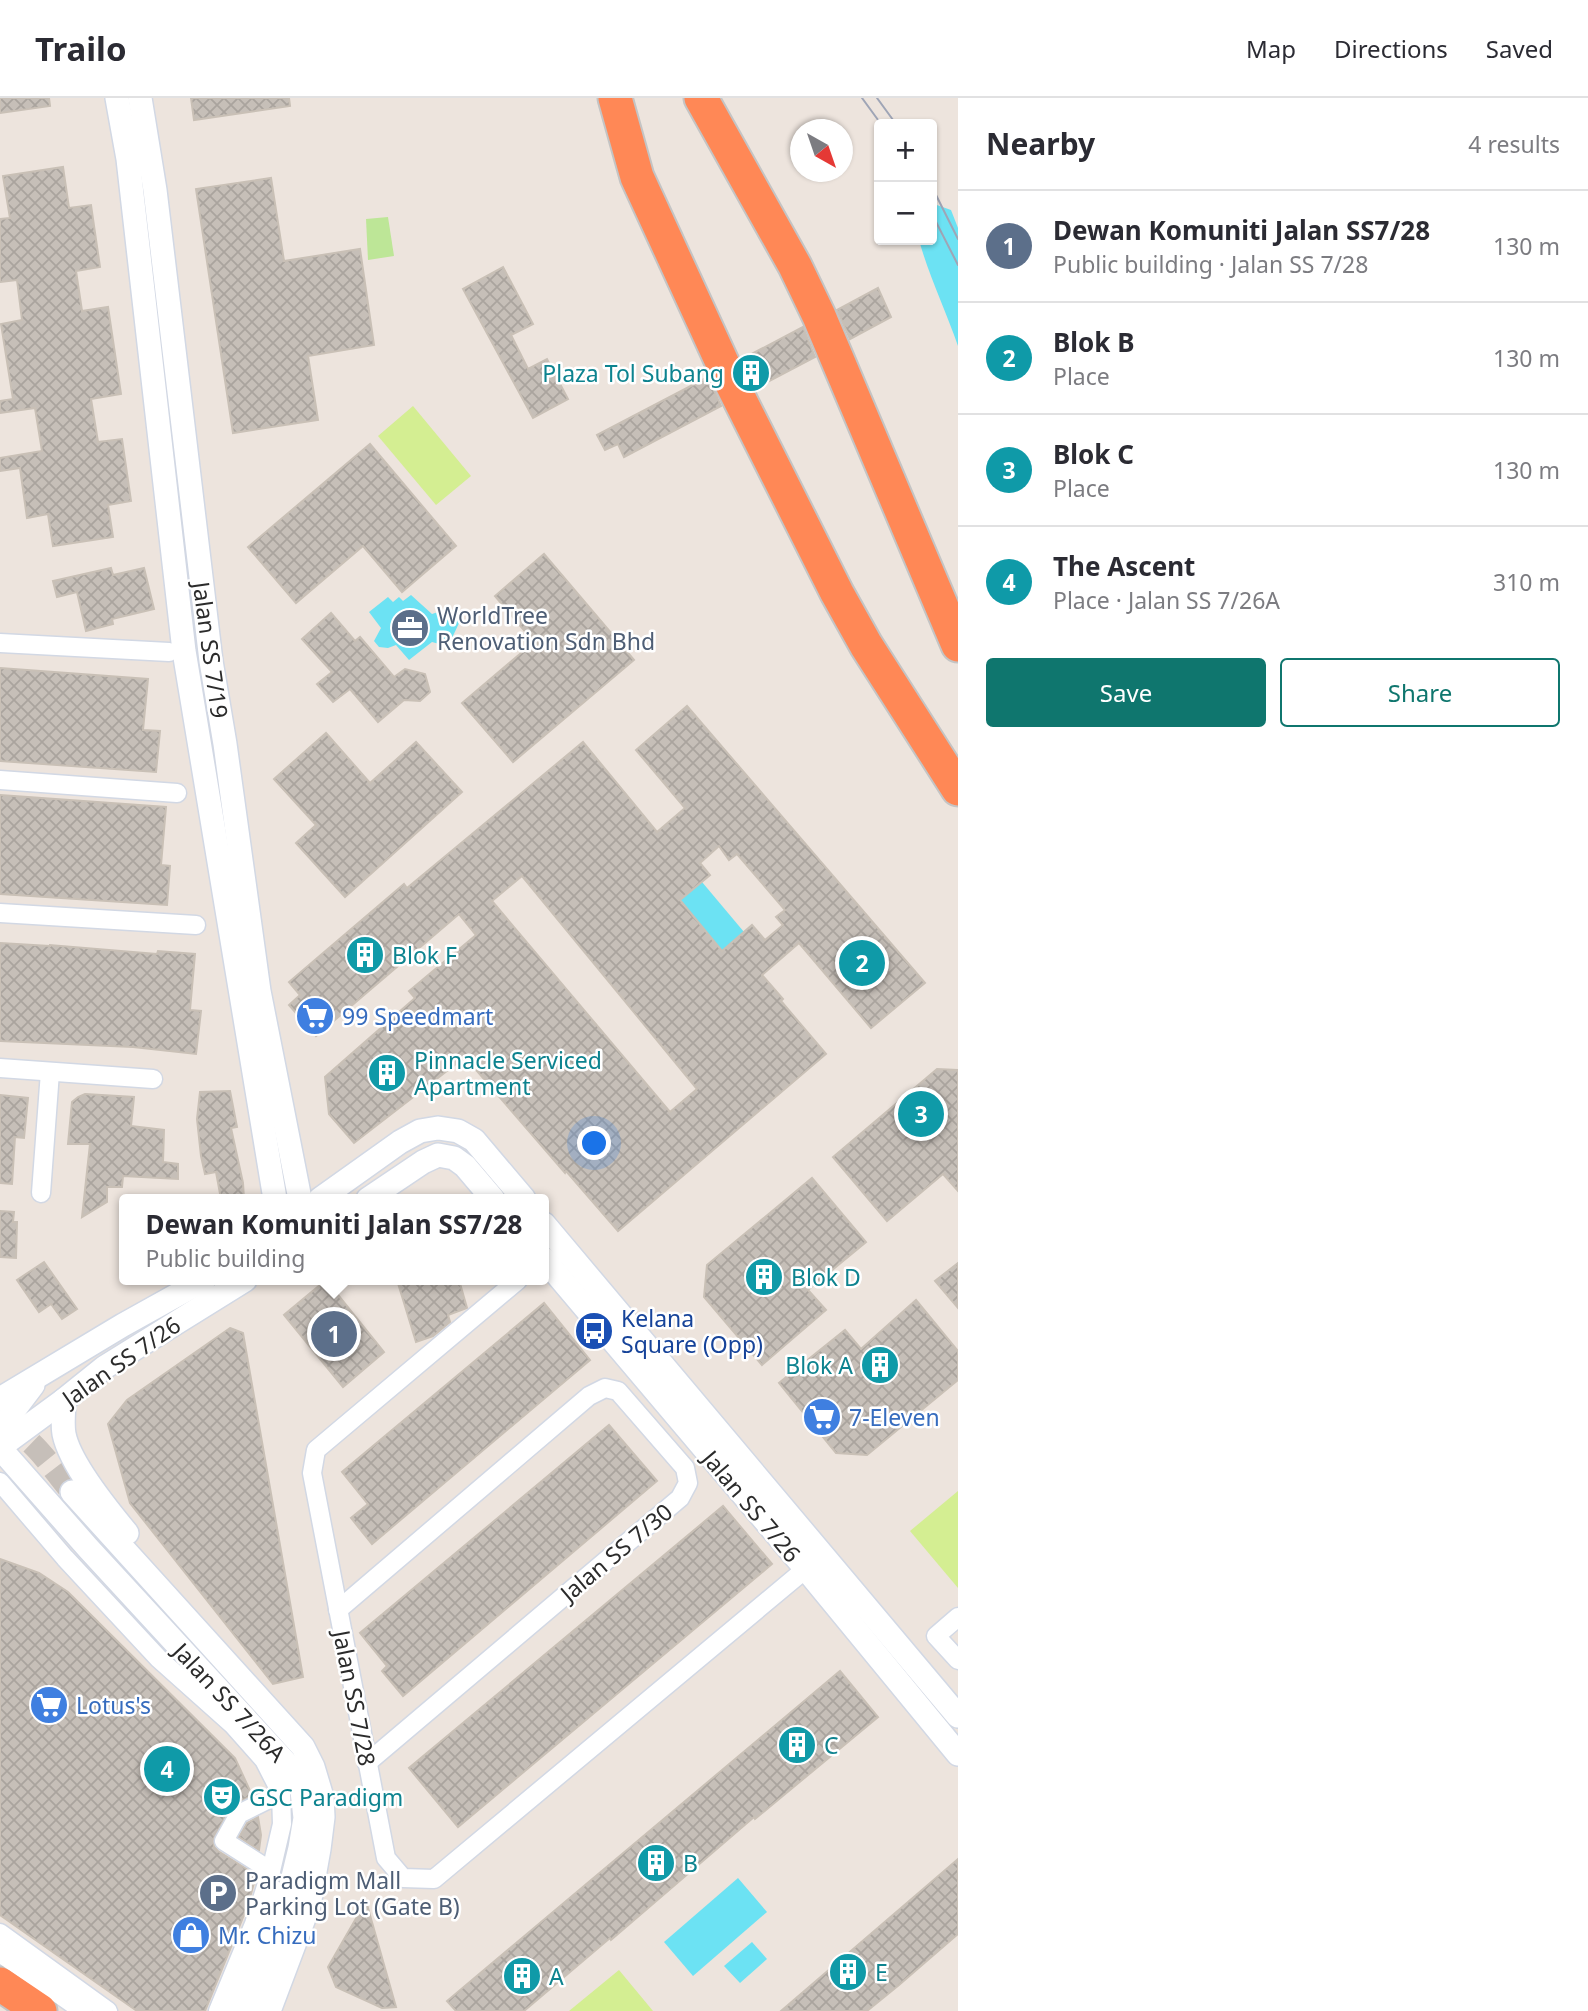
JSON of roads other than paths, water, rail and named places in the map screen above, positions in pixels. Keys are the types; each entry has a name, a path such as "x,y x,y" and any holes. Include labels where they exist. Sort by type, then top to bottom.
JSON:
{"highway":[{"path":"615,98 637,177 732,384 866,645 958,789"},
{"path":"708,106 795,266 819,316 958,645"},
{"path":"866,645 958,757"},
{"path":"0,1984 40,2011"},
{"path":"0,2006 8,2011"}],"street":[{"name":"Jalan SS 7/19","path":"117,98 128,159 184,651 274,1194"},
{"name":"Jalan SS 7/19","path":"140,98 155,190 211,662 259,991 299,1194"},
{"path":"0,643 169,652"},
{"path":"0,780 177,793"},
{"path":"0,913 196,925"},
{"path":"0,1068 153,1079"},
{"path":"41,1193 50,1072"},
{"path":"327,1194 400,1142 420,1131 438,1128 458,1131 474,1140 520,1194"},
{"path":"375,1194 423,1162 439,1155 454,1158 466,1166 489,1194"},
{"name":"Jalan SS 7/26","path":"550,1254 814,1562 958,1716"},
{"name":"Jalan SS 7/26","path":"0,1399 195,1285"},
{"name":"Jalan SS 7/26","path":"0,1447 105,1367 237,1285"},
{"name":"Jalan SS 7/28","path":"512,1285 316,1450 312,1473 386,1858 403,1878 434,1879 814,1562"},
{"path":"0,1447 11,1413 42,1374"},
{"name":"Jalan SS 7/30","path":"338,1610 589,1396 605,1388 618,1391 685,1468 688,1483 680,1498 368,1763"},
{"path":"64,1400 64,1432 78,1465 131,1539 247,1670 262,1690 272,1715"},
{"name":"Jalan SS 7/26A","path":"0,1447 88,1548 167,1651 288,1765 302,1791 304,1818 300,1848 273,1960 251,2011"},
{"path":"0,1482 71,1563 167,1651 264,1760 281,1793 282,1824 271,1871 254,1924 218,2011"},
{"name":"Jalan SS 7/26A","path":"72,1492 303,1747 313,1767 322,1797 323,1817 309,1905 269,2011"},
{"path":"71,1563 88,1548"},
{"name":"Jalan SS 7/26","path":"814,1562 958,1755"},
{"path":"958,1617 936,1636 958,1660"},
{"path":"230,2011 251,1965 282,1874 293,1819 288,1765"},
{"path":"271,1871 224,1841 239,1814 281,1793"},
{"path":"0,1933 91,2009"},
{"path":"0,1953 91,2009"}],"water":[{"path":"937,205 951,210 958,228 958,346 921,245 937,245"},
{"path":"411,595 432,614 450,608 461,619 451,640 443,645 432,642 409,660 396,645 379,647 374,641 381,628 369,612 388,597 393,602 399,597 403,601"},
{"path":"702,882 744,932 722,951 680,900"},
{"path":"738,1878 767,1912 693,1976 664,1942"},
{"path":"752,1942 767,1959 740,1983 724,1966"}],"tunnel":[{"path":"3,1425 24,1436 72,1492"}],"tram line":[{"path":"862,98 877,119"},
{"path":"877,98 892,119"},
{"path":"937,197 958,239"},
{"path":"937,224 958,265"}],"place":[{"name":"Plaza Tol Subang","path":"751,373"},
{"name":"WorldTree Renovation Sdn Bhd","path":"410,628"},
{"name":"Blok F","path":"365,955"},
{"name":"Blok B","path":"862,963"},
{"name":"99 Speedmart","path":"315,1016"},
{"name":"Pinnacle Serviced Apartment","path":"387,1073"},
{"name":"Blok C","path":"921,1114"},
{"name":"Blok D","path":"764,1277"},
{"name":"Kelana Square (Opp)","path":"594,1331"},
{"name":"Dewan Komuniti Jalan SS7/28","path":"334,1334"},
{"name":"Blok A","path":"880,1365"},
{"name":"7-Eleven","path":"822,1417"},
{"name":"Lotus's","path":"49,1705"},
{"name":"C","path":"797,1745"},
{"name":"The Ascent","path":"167,1769"},
{"name":"GSC Paradigm","path":"222,1797"},
{"name":"B","path":"656,1863"},
{"name":"Paradigm Mall Parking Lot (Gate B)","path":"218,1893"},
{"name":"Mr. Chizu","path":"191,1935"},
{"name":"E","path":"848,1972"},
{"name":"A","path":"522,1976"}]}
